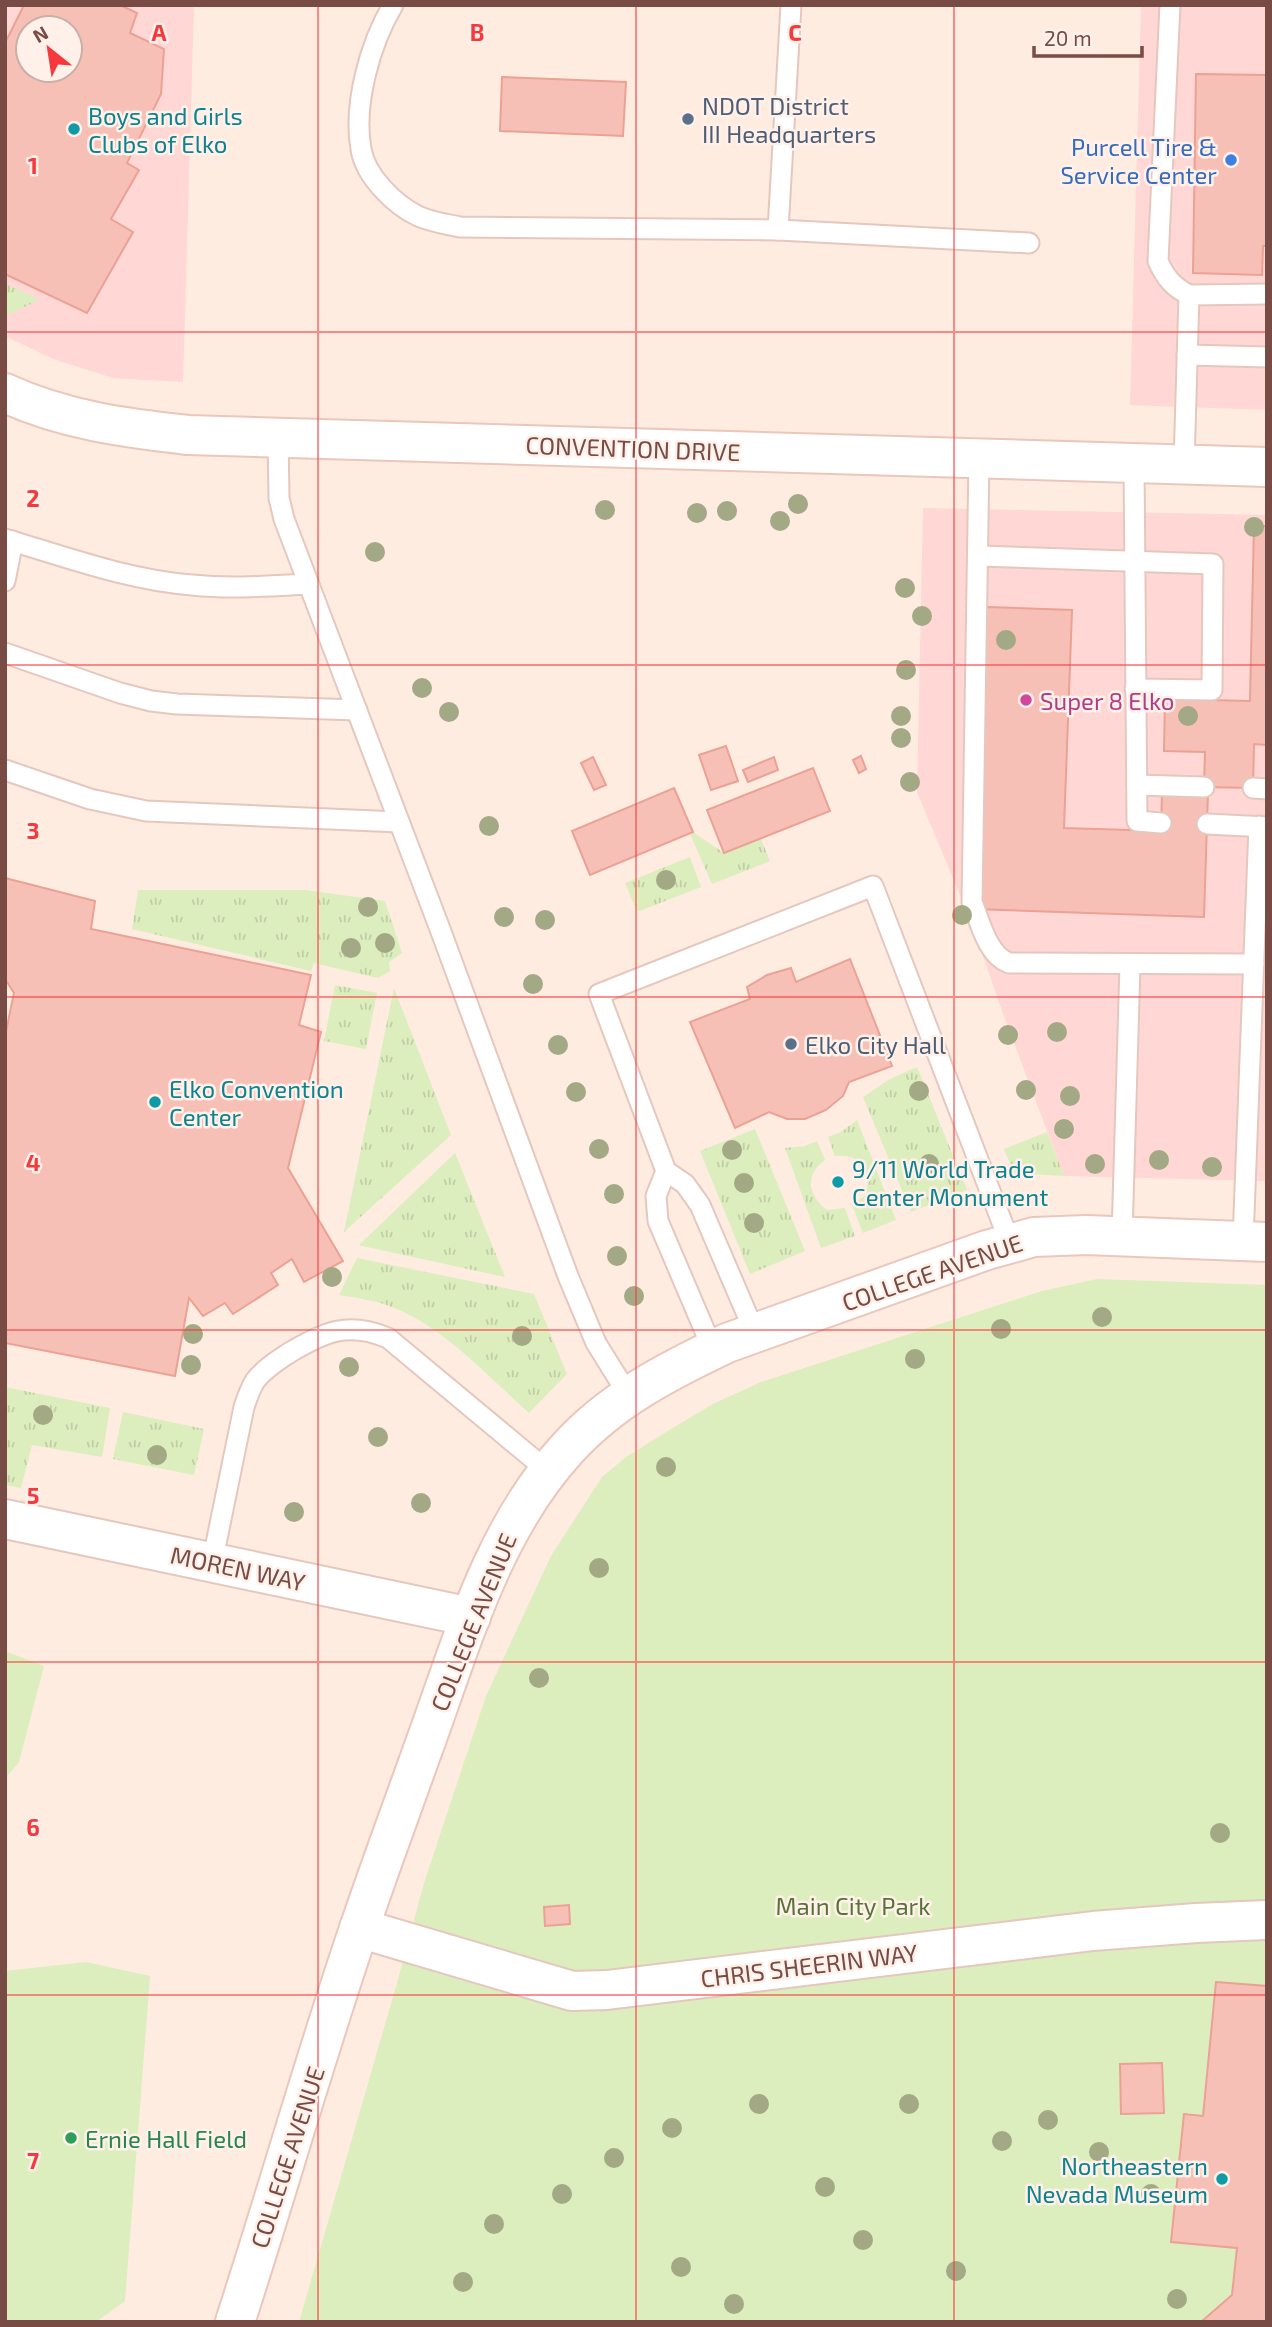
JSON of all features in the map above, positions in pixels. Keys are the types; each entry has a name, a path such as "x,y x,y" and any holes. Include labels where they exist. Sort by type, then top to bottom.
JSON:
{"street":[{"name":"CONVENTION DRIVE","path":"5,393 67,416 117,428 188,435 1267,467"},
{"name":"COLLEGE AVENUE","path":"234,2322 359,1927 471,1617 515,1520 565,1451 590,1425 629,1396 664,1373 713,1350 1010,1243 1061,1235 1255,1241"},
{"name":"MOREN WAY","path":"5,1519 471,1617"},
{"name":"CHRIS SHEERIN WAY","path":"359,1927 572,1991 607,1990 1093,1931 1267,1920"}],"lane":[{"path":"393,5 378,33 365,80 360,115 361,149 366,164 376,179 409,211 422,218 460,227 778,230 1029,243"},
{"path":"778,230 791,5"},
{"path":"1170,5 1158,261 1168,280 1189,295 1267,294"},
{"path":"1184,464 1189,295"},
{"path":"1187,355 1267,357"},
{"path":"278,437 281,508 568,1276 596,1343 629,1396"},
{"path":"979,458 972,902 988,940 1002,960 1009,963 1254,964"},
{"path":"1133,463 1137,821 1161,823"},
{"path":"5,581 9,540 103,569 190,585 233,587 309,584"},
{"path":"979,556 1213,564 1212,690 1135,689"},
{"path":"5,653 151,701 357,710"},
{"path":"5,770 90,799 136,810 400,822"},
{"path":"1137,785 1204,787"},
{"path":"1207,824 1264,826 1254,964 1255,1241"},
{"path":"755,1334 700,1205 685,1184 666,1171 599,993 873,886 1010,1243"},
{"path":"1122,1236 1130,965"},
{"path":"666,1171 656,1196 658,1221 713,1350"},
{"path":"212,1563 244,1407 254,1383 262,1373 286,1355 313,1339 339,1330 375,1332 388,1338 549,1472"}],"shaded area":[{"path":"5,5 194,5 183,382 113,378 53,359 5,336"},
{"name":"Purcell Tire & Service Center","path":"1141,5 1267,5 1267,410 1130,405"},
{"path":"923,508 1267,515 1267,1181 1064,1176 972,924 917,792"}],"green space":[{"path":"5,284 37,298 35,302 5,316"},
{"path":"693,832 724,853 761,839 770,861 712,884 690,834"},
{"path":"690,857 701,887 637,912 625,883"},
{"path":"138,890 305,890 385,901 402,953 389,962 390,971 378,978 314,963 311,971 132,929"},
{"path":"335,985 377,993 366,1049 324,1041"},
{"path":"394,988 451,1135 344,1232"},
{"path":"917,1067 967,1190 911,1212 863,1097 890,1079"},
{"path":"857,1120 896,1220 863,1233 852,1205 866,1195 866,1172 858,1161 835,1156 828,1137 841,1132"},
{"path":"755,1129 805,1251 750,1274 700,1151"},
{"path":"1047,1132 1064,1176 1014,1173 1004,1149"},
{"path":"817,1141 825,1160 811,1178 812,1192 827,1210 845,1208 855,1236 821,1248 785,1148 805,1146"},
{"path":"455,1153 505,1277 358,1245"},
{"path":"357,1258 534,1294 567,1374 529,1413 450,1341 415,1318 383,1304 339,1295"},
{"name":"Main City Park","path":"1097,1279 1267,1285 1267,2322 299,2322 424,1883 486,1696 551,1556 602,1477 626,1457 671,1429 713,1404 761,1382 1042,1291"},
{"path":"5,1387 110,1408 102,1457 32,1445 21,1488 5,1485"},
{"path":"123,1412 204,1429 194,1475 113,1459"},
{"path":"5,1651 44,1666 19,1762 5,1779"},
{"name":"Ernie Hall Field","path":"86,1962 150,1976 125,2301 96,2322 6,2322 5,1971"}],"building":[{"name":"Boys and Girls Clubs of Elko","path":"24,5 120,5 137,13 130,33 164,49 161,94 127,163 139,170 111,219 133,232 87,313 5,274 5,43 14,25 14,84 84,84 84,14 20,14"},
{"name":"Purcell Tire & Service Center","path":"1196,74 1267,75 1267,246 1263,246 1262,275 1193,273"},
{"path":"502,77 626,82 623,136 500,131"},
{"path":"1254,526 1267,526 1267,745 1254,744 1253,788 1204,787 1205,752 1164,751 1165,699 1250,701"},
{"name":"Super 8 Elko","path":"986,607 1072,610 1064,828 1161,831 1162,791 1208,792 1204,917 975,909"},
{"path":"726,746 738,781 711,790 699,755"},
{"path":"861,756 866,769 859,773 853,760"},
{"path":"593,757 606,785 594,790 581,763"},
{"path":"774,757 778,770 748,782 743,770"},
{"path":"813,768 830,811 724,853 707,810"},
{"path":"674,788 693,832 590,875 572,831"},
{"name":"Elko Convention Center","path":"5,878 95,901 91,929 311,975 299,1025 321,1032 288,1168 343,1261 304,1282 292,1259 271,1273 278,1285 233,1314 225,1303 203,1316 189,1298 175,1376 5,1343 5,1036 14,993 5,979"},
{"name":"Elko City Hall","path":"850,959 892,1066 849,1082 843,1096 826,1110 805,1119 787,1119 769,1112 735,1128 690,1022 750,999 747,987 767,975 791,968 796,982"},
{"path":"569,1905 570,1924 545,1926 544,1907"},
{"name":"Northeastern Nevada Museum","path":"1216,1982 1267,1986 1267,2322 1201,2322 1232,2295 1237,2248 1171,2242 1184,2114 1203,2116"},
{"path":"1162,2063 1164,2113 1121,2114 1120,2064"}],"place":[{"name":"NDOT District III Headquarters","path":"688,119"},
{"name":"Boys and Girls Clubs of Elko","path":"74,129"},
{"name":"Purcell Tire & Service Center","path":"1231,160"},
{"name":"Super 8 Elko","path":"1026,700"},
{"name":"Elko City Hall","path":"791,1044"},
{"name":"Elko Convention Center","path":"155,1102"},
{"name":"9/11 World Trade Center Monument","path":"838,1182"},
{"name":"Ernie Hall Field","path":"71,2138"},
{"name":"Northeastern Nevada Museum","path":"1222,2179"}]}
